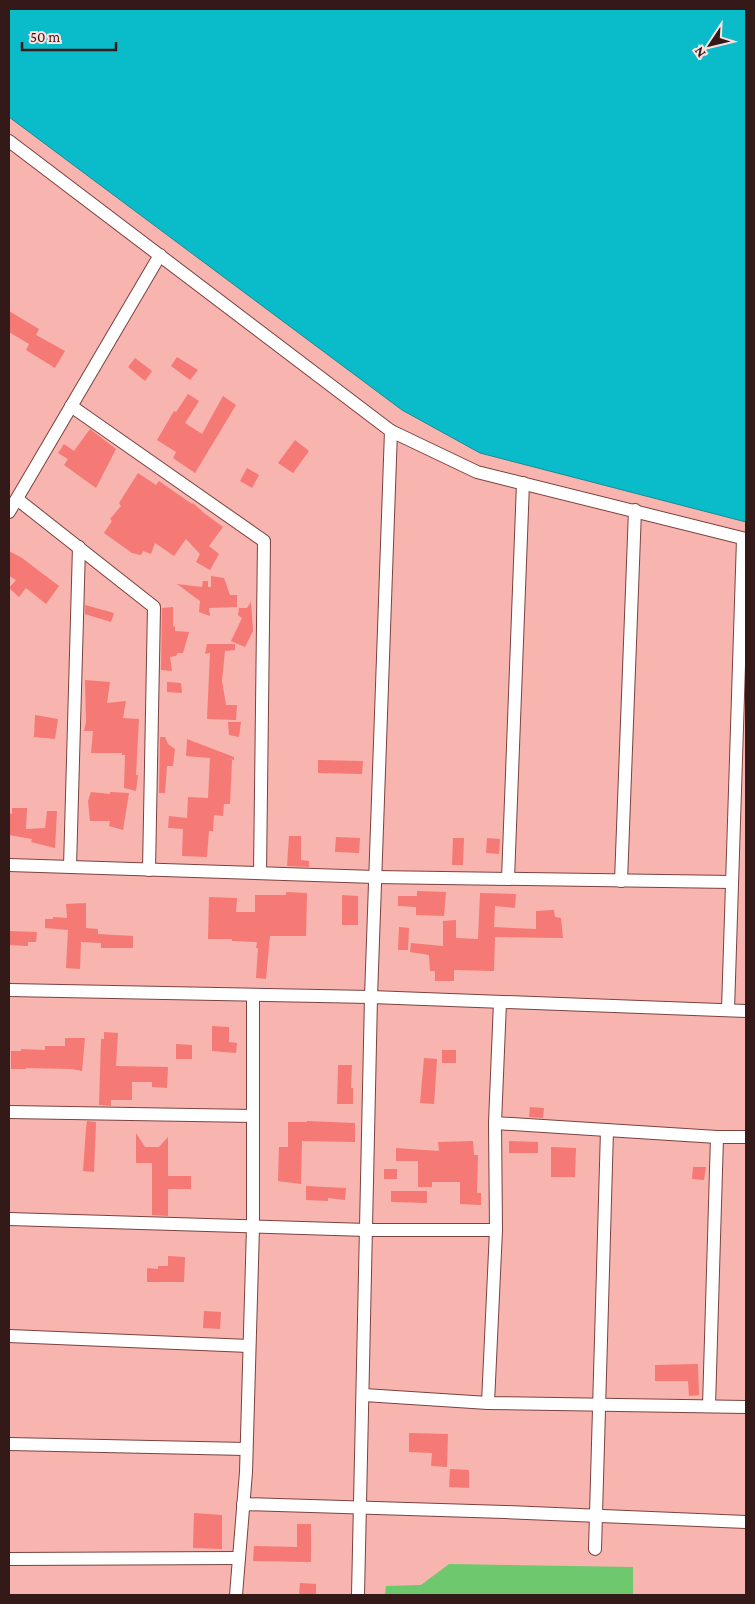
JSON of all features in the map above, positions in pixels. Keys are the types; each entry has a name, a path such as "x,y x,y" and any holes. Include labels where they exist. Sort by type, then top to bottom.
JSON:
{"street":[{"path":"9,141 390,431 478,472 745,539 728,1010"},
{"path":"9,512 160,255"},
{"path":"71,406 264,541 260,873"},
{"path":"358,1595 364,1395 371,997 390,431"},
{"path":"508,879 523,483"},
{"path":"17,499 154,607 149,870"},
{"path":"621,881 635,510"},
{"path":"70,867 78,547"},
{"path":"9,865 375,877 732,882"},
{"path":"9,990 371,997 746,1011"},
{"path":"236,1595 246,1449 253,1227 253,995"},
{"path":"488,1403 496,1230 495,1123 500,1002"},
{"path":"9,1112 253,1116"},
{"path":"495,1123 746,1137"},
{"path":"595,1549 607,1130"},
{"path":"709,1406 717,1136"},
{"path":"9,1219 367,1230 496,1230"},
{"path":"9,1336 249,1346"},
{"path":"364,1395 488,1403 746,1407"},
{"path":"9,1444 246,1449"},
{"path":"243,1504 746,1522"},
{"path":"9,1559 239,1558"}],"green space":[{"path":"449,1564 633,1567 633,1595 385,1595 386,1586 421,1585"}],"water":[{"path":"9,9 746,9 746,522 480,453 402,410 9,117"}],"building":[{"path":"9,311 39,329 36,335 65,351 55,368 26,350 29,344 9,332"},
{"path":"177,357 198,370 190,380 171,366"},
{"path":"135,358 152,371 145,381 128,367"},
{"path":"188,394 199,401 185,423 202,434 223,396 236,405 195,473 173,458 176,452 157,440 174,411 176,412"},
{"path":"90,429 116,449 96,488 64,465 68,459 58,453 64,444 74,451"},
{"path":"295,440 309,451 293,473 278,463"},
{"path":"247,468 259,475 252,488 240,481"},
{"path":"138,473 156,485 159,481 193,503 223,527 209,546 219,554 210,570 196,562 200,554 186,539 174,556 155,543 151,554 143,551 141,555 132,553 104,533 112,521 110,519 121,506 119,503"},
{"path":"9,551 22,558 59,586 46,604 26,588 19,597 9,588 16,580 9,576"},
{"path":"211,576 224,578 230,595 237,595 237,607 209,608 210,616 199,612 200,601 177,584 202,587 203,581 208,581 208,587 211,587"},
{"path":"251,602 253,631 245,647 231,641 242,618 238,615 239,608 247,608"},
{"path":"85,605 114,613 111,622 85,614"},
{"path":"173,607 173,626 175,631 189,632 183,653 170,657 172,671 161,670 162,608"},
{"path":"207,644 235,644 235,650 225,651 222,681 226,705 237,705 236,720 207,719 210,653 205,654"},
{"path":"85,680 110,682 107,703 126,701 123,718 139,719 136,791 124,788 125,755 122,755 122,753 91,753 93,731 84,731 86,722"},
{"path":"167,682 181,683 182,693 167,692"},
{"path":"35,715 58,719 55,739 34,737"},
{"path":"228,722 241,722 239,737 229,735"},
{"path":"160,737 165,737 168,744 175,749 173,766 167,766 165,793 159,793"},
{"path":"187,739 234,757 234,760 226,759 232,760 230,804 224,804 223,816 214,815 213,831 209,831 207,857 182,856 183,829 168,828 169,816 187,818 188,797 208,798 210,758 186,756"},
{"path":"318,760 363,761 362,774 318,773"},
{"path":"91,792 129,793 123,830 109,826 110,821 90,821 88,801"},
{"path":"12,808 27,808 26,829 45,828 47,811 57,811 55,848 31,842 32,839 9,835 9,813 12,814"},
{"path":"289,836 301,836 301,860 309,861 309,867 287,866"},
{"path":"336,837 360,838 359,853 335,852"},
{"path":"453,838 464,838 463,865 452,865"},
{"path":"487,838 500,839 499,854 486,853"},
{"path":"417,891 446,892 444,916 416,915 416,907 398,906 398,896 417,896"},
{"path":"286,892 307,893 306,936 270,936 266,979 256,978 257,942 208,939 209,897 237,898 236,912 255,912 255,895 286,895"},
{"path":"480,893 516,894 515,908 495,906 494,927 536,929 536,911 554,910 555,917 561,918 563,938 495,937 494,971 454,970 454,981 435,981 435,971 430,971 429,955 410,952 411,943 443,946 443,921 456,920 456,938 478,939"},
{"path":"342,895 358,896 358,925 342,925"},
{"path":"86,903 86,928 98,929 98,934 133,936 133,948 101,948 101,943 81,942 80,969 66,968 68,930 45,928 45,919 53,919 53,917 67,918 66,904"},
{"path":"399,927 409,928 408,950 398,950"},
{"path":"9,931 37,932 36,942 28,942 28,946 9,945"},
{"path":"212,1026 229,1027 229,1042 237,1043 236,1053 212,1051"},
{"path":"104,1032 118,1033 116,1066 168,1067 167,1088 152,1087 152,1082 132,1082 132,1100 111,1100 111,1106 99,1105 101,1039 104,1039"},
{"path":"65,1038 85,1038 82,1071 72,1069 11,1069 11,1051 21,1051 21,1049 45,1050 45,1046 65,1046"},
{"path":"176,1044 192,1045 192,1059 176,1059"},
{"path":"442,1050 456,1050 456,1063 442,1063"},
{"path":"424,1058 437,1059 434,1104 420,1103"},
{"path":"338,1065 352,1065 351,1088 353,1088 353,1104 337,1104"},
{"path":"530,1107 544,1108 543,1118 529,1117"},
{"path":"87,1121 96,1122 94,1172 83,1171"},
{"path":"288,1122 355,1123 355,1142 302,1141 301,1184 278,1181 279,1147 288,1147"},
{"path":"136,1133 145,1147 159,1147 168,1137 168,1176 191,1176 191,1189 168,1189 168,1216 152,1215 152,1163 136,1163"},
{"path":"473,1141 474,1155 478,1155 477,1193 481,1193 481,1205 460,1204 460,1182 432,1182 432,1187 418,1187 418,1161 396,1161 396,1148 439,1151 438,1142"},
{"path":"509,1141 538,1142 538,1153 509,1153"},
{"path":"551,1147 576,1148 575,1177 551,1177"},
{"path":"693,1167 706,1167 704,1180 692,1179"},
{"path":"384,1169 397,1169 397,1179 384,1179"},
{"path":"306,1186 346,1188 345,1200 328,1198 328,1201 306,1200"},
{"path":"391,1191 427,1191 427,1203 391,1202"},
{"path":"168,1256 185,1257 184,1282 147,1282 147,1268 158,1269 158,1266 168,1266"},
{"path":"204,1311 221,1312 220,1329 203,1328"},
{"path":"698,1364 699,1395 689,1396 688,1381 655,1381 655,1365"},
{"path":"409,1433 448,1434 447,1467 431,1466 432,1453 409,1452"},
{"path":"450,1469 469,1470 469,1488 449,1487"},
{"path":"194,1513 222,1515 222,1549 193,1548"},
{"path":"297,1524 311,1524 311,1562 253,1561 254,1546 297,1547"},
{"path":"300,1583 316,1584 316,1595 299,1595"}]}
